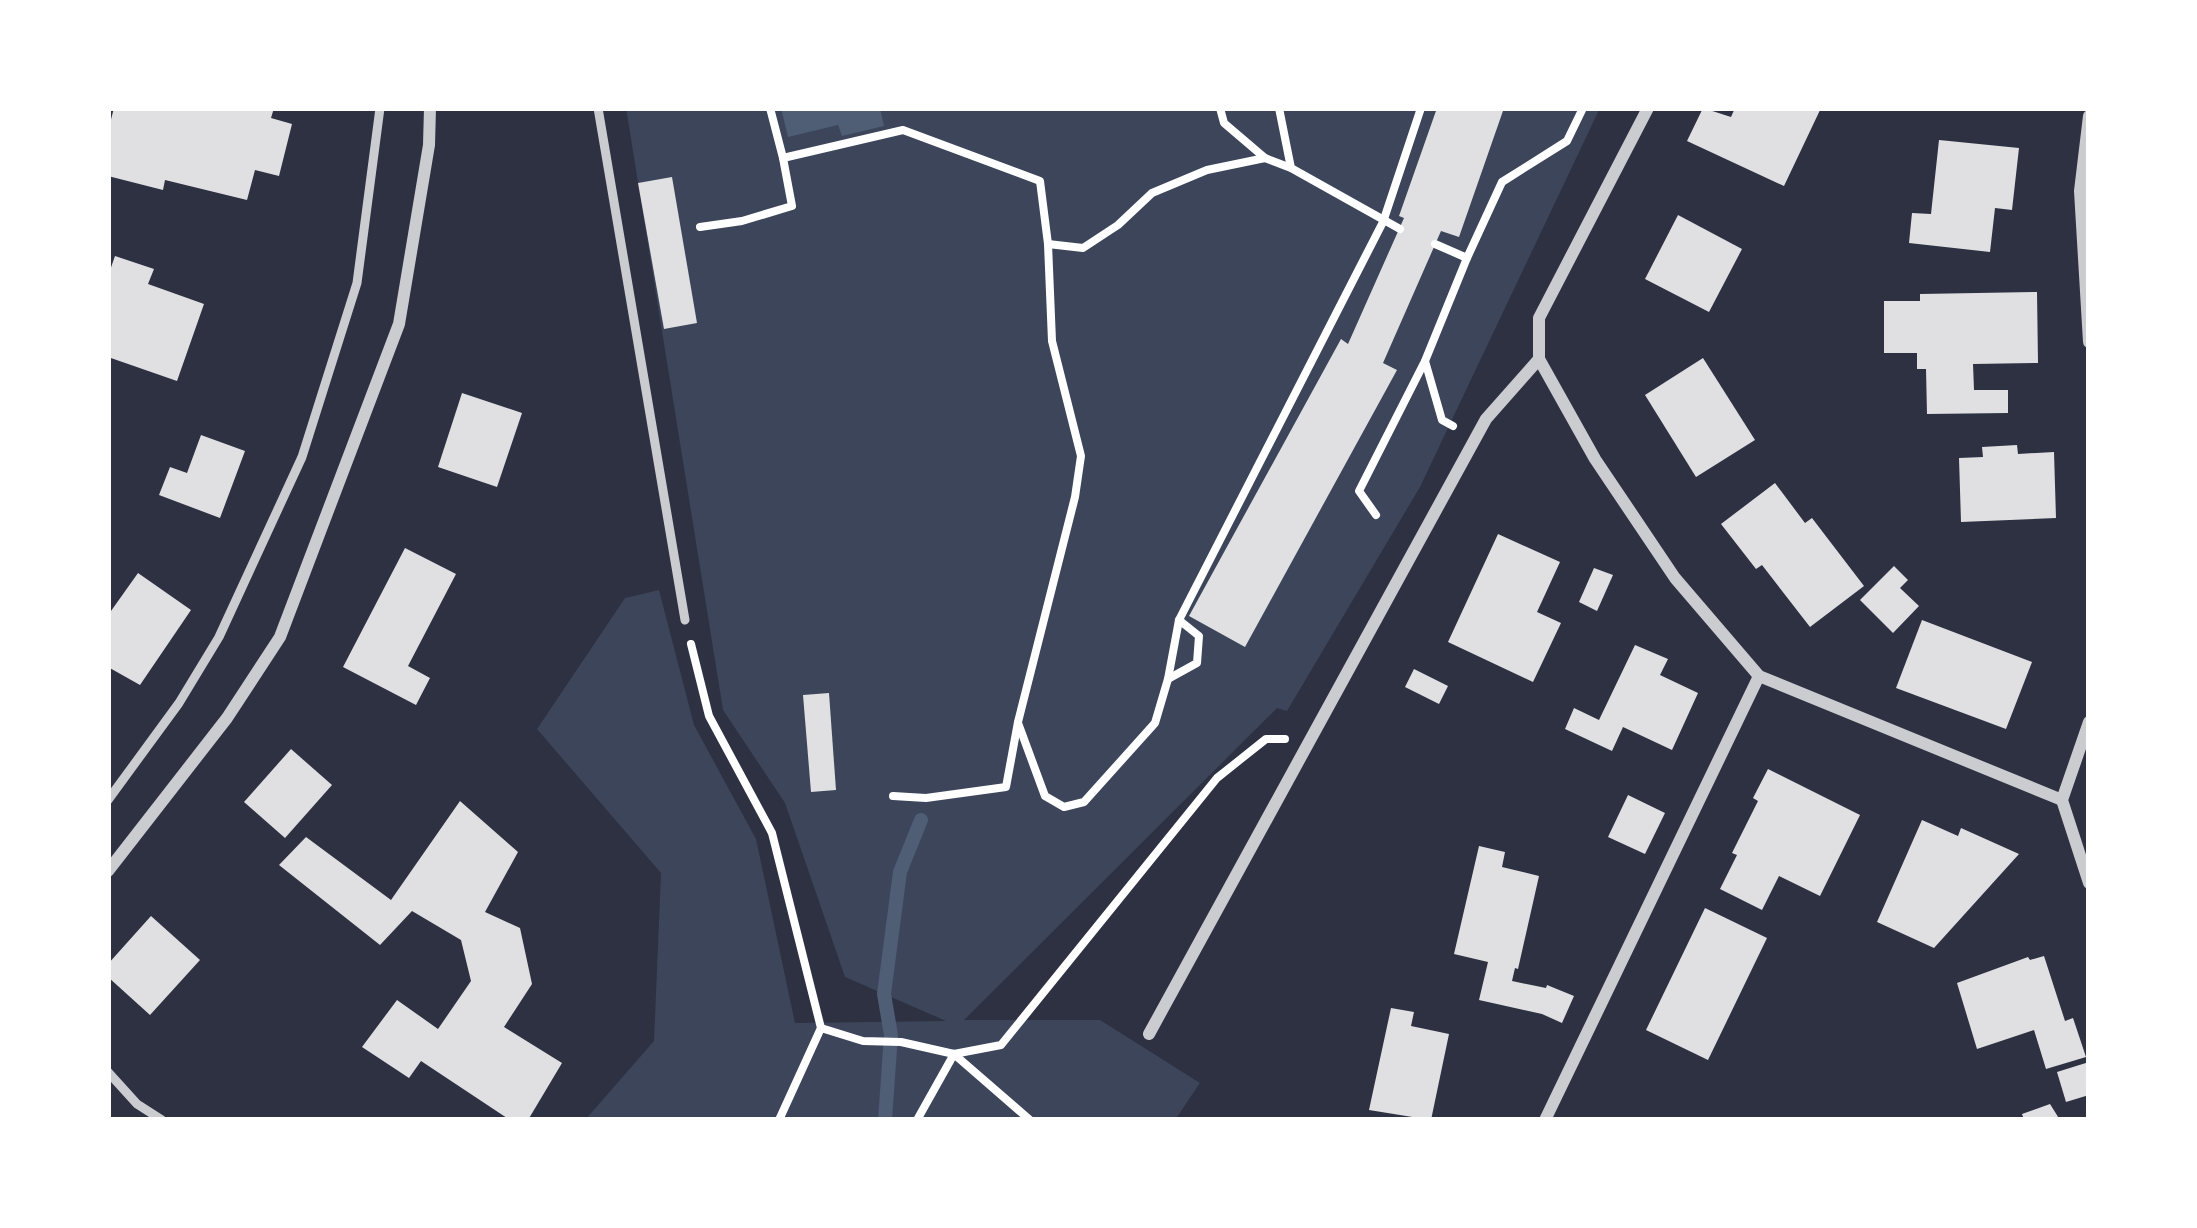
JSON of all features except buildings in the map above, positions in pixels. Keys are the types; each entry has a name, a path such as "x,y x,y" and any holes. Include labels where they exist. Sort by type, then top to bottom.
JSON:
{"street":[{"path":"108,871 227,718 280,637 399,324 430,145 430,108"},
{"path":"1648,108 1539,318 1538,358 1595,459 1675,578 1760,676 2062,800"},
{"path":"2089,116 2080,191 2089,342"},
{"path":"1149,1034 1486,418 1538,358"},
{"path":"1545,1120 1760,676"},
{"path":"2089,722 2062,800 2089,883"}],"lane":[{"path":"108,800 179,703 219,637 302,457 357,283 380,108"},
{"path":"598,108 685,620"},
{"path":"108,1072 137,1104 162,1120"}],"path":[{"path":"700,227 792,206 770,108"},
{"path":"1220,108 1224,123 1265,158 1400,229"},
{"path":"1279,108 1291,168"},
{"path":"1018,722 1046,796 1064,807 1084,802 1155,724 1179,620 1383,222 1420,108"},
{"path":"1376,515 1359,491 1425,361 1502,182 1568,142 1583,108"},
{"path":"783,158 903,130 1040,181 1052,341 1081,456 1006,788 926,798 892,796"},
{"path":"1048,244 1083,248 1152,193 1207,170 1265,158"},
{"path":"1435,244 1467,258"},
{"path":"1425,361 1442,420"},
{"path":"685,620 710,716 772,833 821,1028 779,1120"},
{"path":"1168,679 1197,663 1199,636 1179,620"},
{"path":"821,1028 862,1041 901,1042 954,1054 1001,1045 1216,778 1266,739 1310,738"},
{"path":"917,1120 954,1054"},
{"path":"954,1054 1030,1120"}],"shaded area":[{"path":"626,108 1600,108 1420,487 1287,711 1277,708 964,1020 1100,1020 1200,1083 1175,1120 585,1120 654,1041 661,873 537,729 625,598 659,590 694,725 756,839 795,1023 946,1021 845,977 785,803 723,710"},
{"path":"781,108 880,108 884,126 842,136 838,125 788,137"}],"waterway":[{"path":"885,1120 891,1035 884,994 900,872 921,820"}]}
